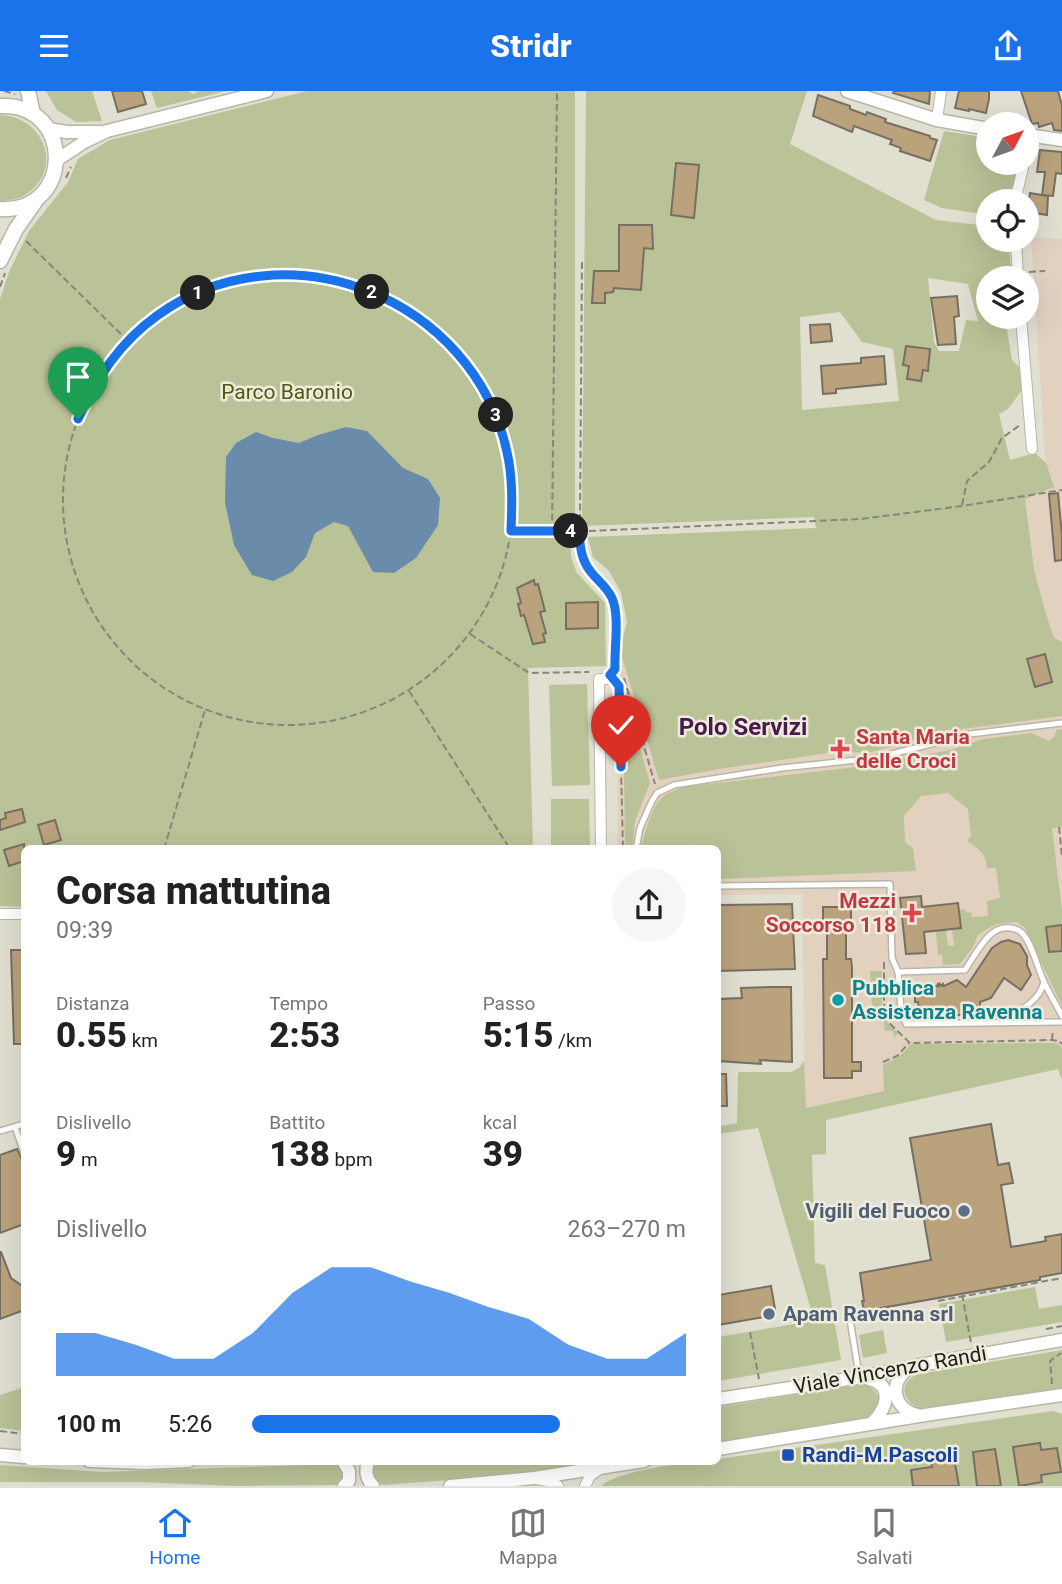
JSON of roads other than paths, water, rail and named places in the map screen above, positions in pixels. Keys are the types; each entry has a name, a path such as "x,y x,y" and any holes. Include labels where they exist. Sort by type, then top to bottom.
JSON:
{"main road":[{"path":"28,91 33,114"},
{"path":"0,261 16,229 48,188 57,160 49,129 33,114 9,106 2,97"},
{"path":"0,209 24,206 38,198"}],"street":[{"path":"57,160 107,131 267,91"},
{"path":"846,91 937,120 976,127"},
{"path":"937,120 941,91"},
{"path":"49,129 66,132 107,131"},
{"path":"1040,139 1062,140"},
{"path":"1022,329 1032,449"},
{"path":"579,531 580,550 585,563 612,598 616,614 615,669 606,679 598,679 601,845"},
{"path":"0,914 21,914"},
{"name":"Viale Vincenzo Randi","path":"721,1399 1061,1345"},
{"path":"917,1366 909,1368 898,1379 896,1394 898,1401 909,1412 925,1415"},
{"path":"861,1378 875,1380 886,1397 883,1411 872,1423"},
{"path":"721,1448 1059,1394"},
{"path":"0,1455 21,1457"},
{"path":"344,1486 349,1481 346,1465"},
{"path":"367,1465 365,1471 373,1486"},
{"path":"450,1486 534,1478 622,1465"},
{"path":"584,1486 590,1476 600,1469"},
{"path":"534,1478 553,1482 558,1486"}],"lane":[{"path":"637,845 640,828 652,801 657,793 674,785 782,768 876,758 970,734 1062,723"},
{"path":"721,886 890,884 892,958 898,972 901,1009 906,1024 1062,1022"},
{"path":"898,972 965,970 993,932 1012,928 1026,937 1044,982 1062,1016"},
{"path":"996,1023 1030,1004 1042,990 1044,982"},
{"path":"0,1131 21,1125"},
{"path":"15,1127 21,1144"},
{"path":"849,1313 861,1378"}],"water":[{"path":"346,427 367,431 403,468 428,479 440,498 438,525 416,558 394,573 373,572 348,526 334,522 315,533 306,557 292,572 273,581 252,575 234,545 225,502 226,457 236,443 256,432 299,443"}],"place":[{"name":"Santa Maria delle Croci","path":"840,749"},
{"name":"Mezzi Soccorso 118","path":"912,913"},
{"name":"Pubblica Assistenza Ravenna","path":"838,1000"},
{"name":"Vigili del Fuoco","path":"964,1211"},
{"name":"Apam Ravenna srl","path":"769,1314"},
{"name":"Randi-M.Pascoli","path":"788,1455"}],"district":[{"name":"Polo Servizi","path":"743,727"}],"park label":[{"name":"Parco Baronio","path":"287,392"}]}
